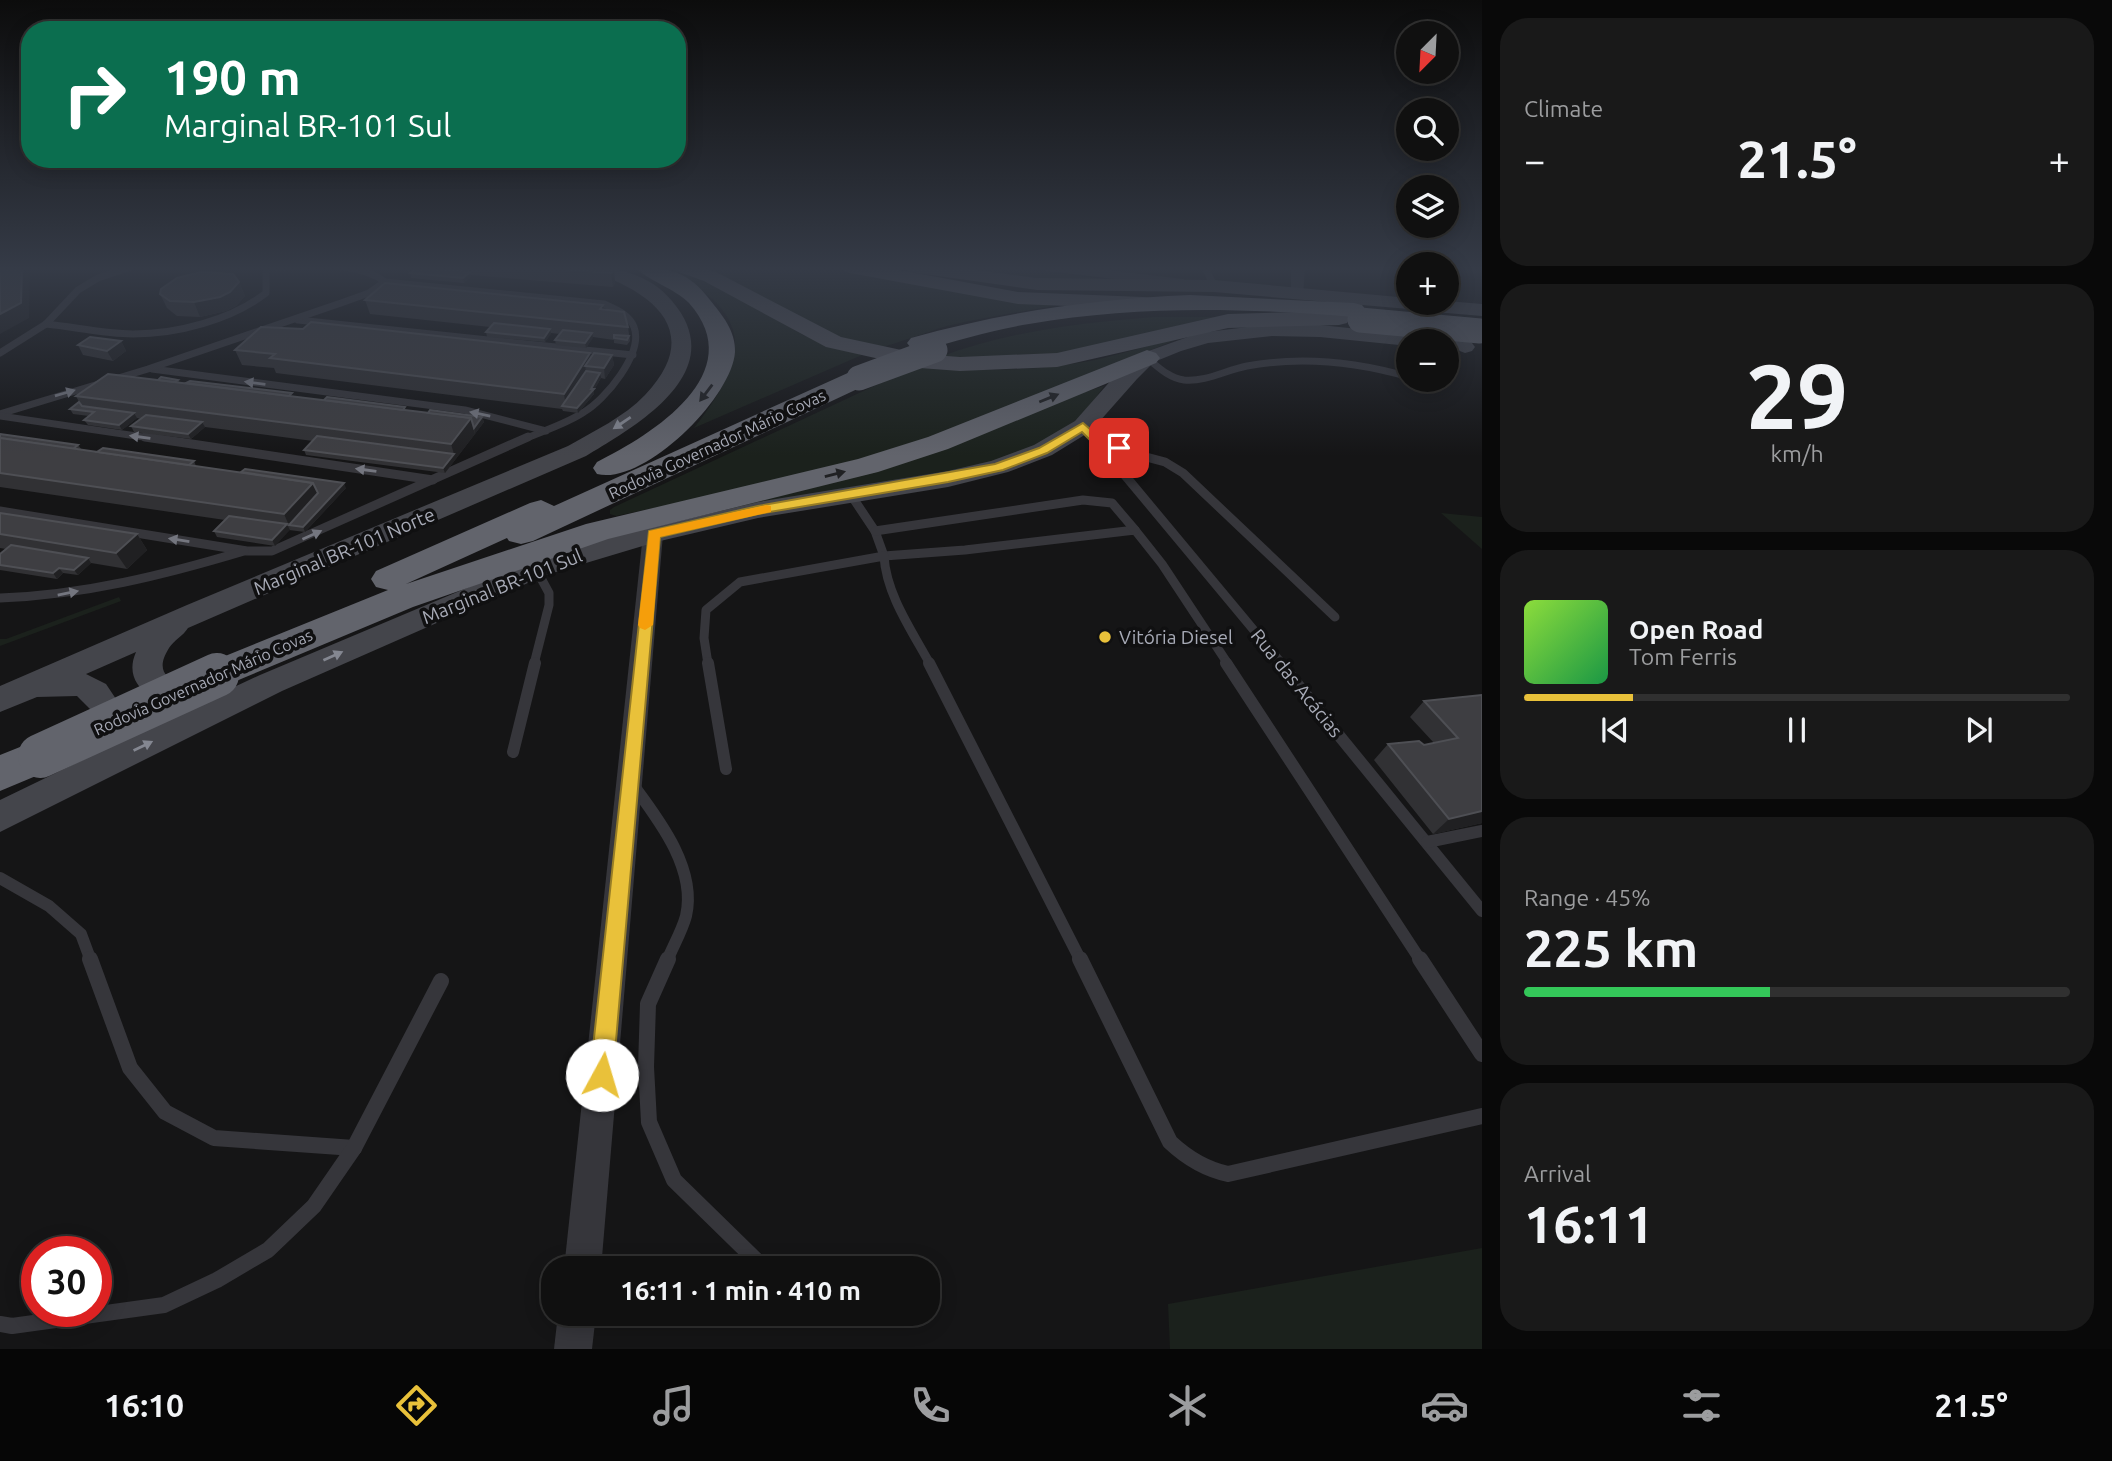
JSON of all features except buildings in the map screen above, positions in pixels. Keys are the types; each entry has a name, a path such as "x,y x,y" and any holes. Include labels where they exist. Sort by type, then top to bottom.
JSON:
{"highway":[{"path":"272,655 466,531 622,462 660,440 680,423 717,377 723,343 720,330"},
{"name":"Rodovia Governador Mário Covas","path":"5,800 25,749 214,667 272,655 853,374 928,346 954,332 965,330"},
{"name":"Rodovia Governador Mário Covas","path":"928,346 1016,330"},
{"path":"272,655 400,599 598,531 867,466 938,443 1147,358"}],"main road":[{"name":"Marginal BR-101 Norte","path":"0,701 197,612 577,451 651,402 673,378 682,354 684,341 681,330"},
{"path":"807,330 834,342 920,361 960,365 1032,363 1084,356 1181,330"},
{"name":"Marginal BR-101 Sul","path":"5,800 272,655 597,549 653,534 758,510 999,467 1092,435 1129,374 1147,358 1206,337 1243,331 1297,330"},
{"path":"197,612 171,628 154,644 146,666 153,685 172,698 202,702 237,697 272,655"},
{"path":"0,701 43,687 75,682 98,692 108,711 103,736 81,764 5,800"}],"street":[{"path":"583,1256 653,534"},
{"path":"573,1349 576,1326"}],"lane":[{"path":"0,353 37,330"},
{"path":"98,330 134,334 166,330"},
{"path":"0,415 263,330"},
{"path":"389,330 633,355"},
{"path":"0,511 247,551 272,551 585,412 603,397 633,355 637,344 635,330"},
{"path":"1147,358 1168,375 1186,381 1250,366 1290,363 1357,364 1396,374"},
{"path":"148,369 464,410 546,431"},
{"path":"0,415 433,480"},
{"path":"1092,435 1165,462 1183,473 1335,617"},
{"name":"Rua das Acácias","path":"1092,435 1482,911"},
{"path":"850,495 875,531 884,556 885,573 890,587 1096,989 1159,1122 1170,1142 1185,1157 1204,1169 1228,1174 1482,1116"},
{"path":"875,531 1083,500 1112,503 1162,564 1482,1054"},
{"path":"726,768 704,638 706,610 740,582 884,556 1135,530"},
{"path":"0,598 53,596 180,570 247,551"},
{"path":"513,752 549,605 549,593 536,569"},
{"path":"631,783 655,814 688,886 686,916 648,1004 646,1067 649,1122 674,1180 752,1256"},
{"path":"1427,842 1482,831"},
{"path":"0,878 49,905 81,934 130,1068 165,1112 214,1138 355,1148"},
{"path":"0,1324 12,1326 164,1305 217,1280 268,1250 304,1215 355,1148 441,981"}],"shaded area":[{"path":"733,330 794,330 862,355 694,428 726,378 734,357"},
{"path":"816,330 935,330 875,348 854,345"},
{"path":"1042,330 1163,330 1063,354 1010,358 940,357 1018,334"},
{"path":"1190,334 933,438 782,481 616,516 610,514 614,507 917,366 982,370 1068,365"},
{"path":"1104,386 1083,416 1036,447 993,461 946,473 687,516"},
{"path":"1441,513 1482,517 1482,549"},
{"path":"119,597 121,601 0,646 0,639"},
{"path":"1482,1248 1482,1349 1170,1349 1168,1304"}],"slow traffic":[{"path":"645,625 653,534 766,509"}],"place":[{"name":"Vitória Diesel","path":"1105,637"}],"route":[{"path":"602,1075 653,534 758,510 999,467 1043,450 1083,426 1101,445 1119,448"}]}
